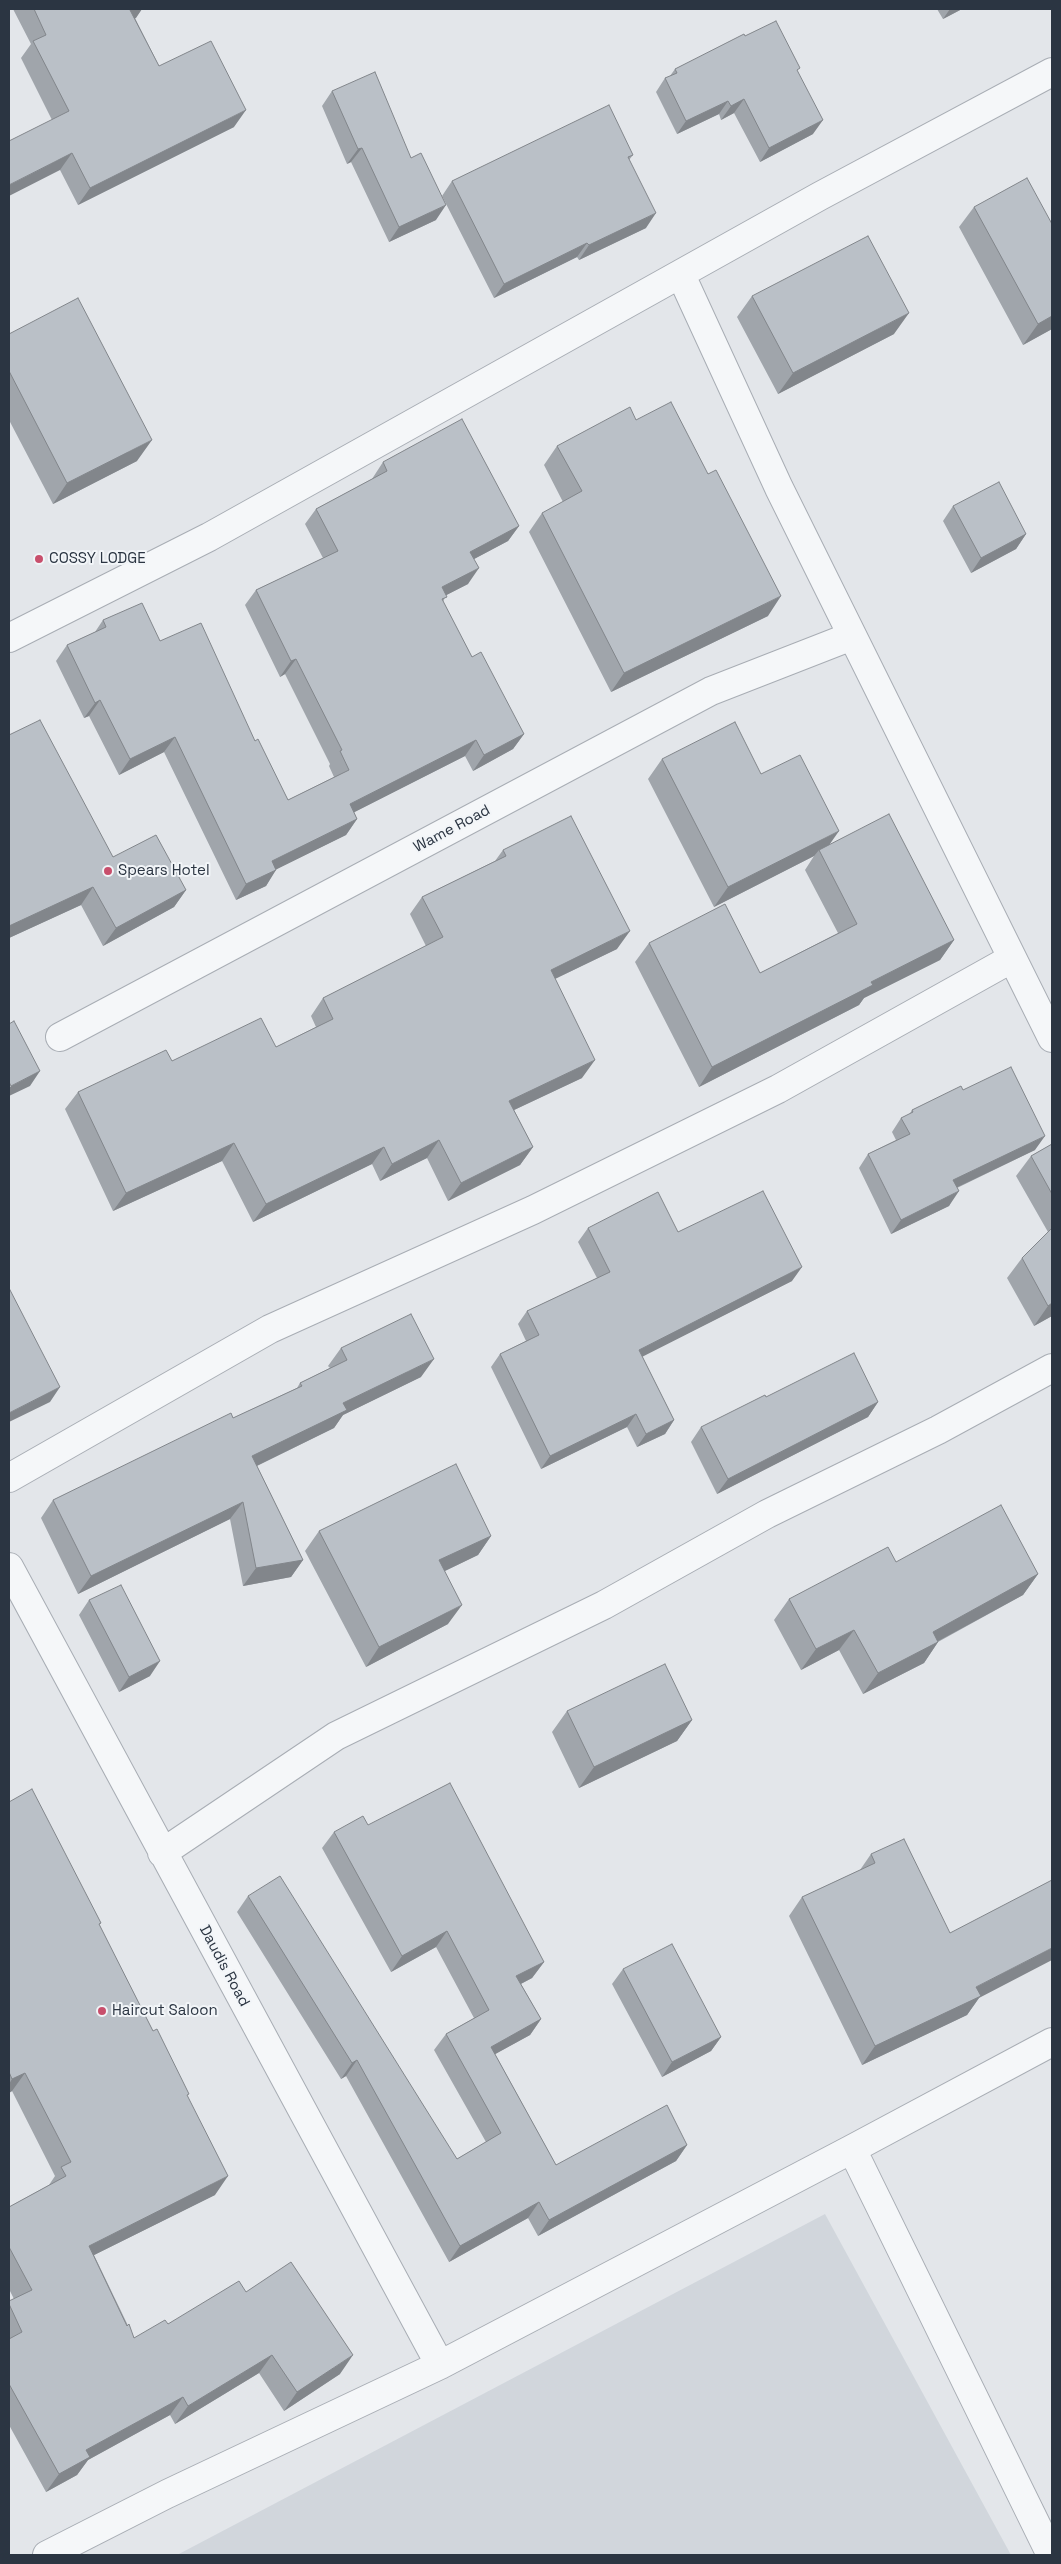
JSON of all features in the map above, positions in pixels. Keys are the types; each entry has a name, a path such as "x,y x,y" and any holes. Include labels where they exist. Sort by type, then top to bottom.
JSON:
{"street":[{"path":"9,638 216,534 820,196 1052,72"},
{"path":"681,275 779,488 1011,959 1052,1038"},
{"name":"Wame Road","path":"60,1037 712,691 852,636"},
{"path":"9,1478 270,1330 533,1210 778,1089 1011,959"},
{"path":"162,1853 336,1736 604,1605 767,1514 938,1430 1052,1368"},
{"name":"Daudis Road","path":"9,1567 440,2365"},
{"path":"46,2555 176,2490 440,2365 1052,2042"},
{"path":"852,2149 1051,2555"}],"shaded area":[{"path":"825,2214 1011,2555 177,2555"}],"building":[{"path":"34,9 133,9 130,10 159,66 211,41 246,110 90,188 72,153 9,185 9,141 69,111 33,41 46,35"},
{"path":"776,21 800,68 797,70 823,120 769,148 744,99 731,106 728,101 686,121 665,78 677,73 675,69 744,34 745,36"},
{"path":"375,72 411,158 421,153 446,205 399,227 362,148 358,149 332,91"},
{"path":"609,105 633,155 628,157 656,213 589,245 587,243 504,284 452,181"},
{"path":"1027,178 1052,224 1052,316 1038,324 974,207"},
{"path":"868,236 909,313 793,373 752,296"},
{"path":"78,298 152,440 67,483 9,371 9,334"},
{"path":"671,402 708,474 716,470 781,596 624,673 542,513 582,491 557,446 630,407 636,420"},
{"path":"462,419 519,526 470,552 479,568 442,587 447,597 442,599 472,657 481,652 524,734 484,755 476,740 350,804 357,819 272,861 276,870 246,884 175,737 130,759 100,700 95,703 67,645 106,627 103,620 142,603 160,641 201,623 255,741 258,739 288,800 349,770 340,751 342,750 296,659 291,661 256,590 338,551 316,509 387,471 383,462"},
{"path":"999,482 1026,534 981,558 953,506"},
{"path":"40,720 113,857 156,835 186,890 116,928 93,887 9,926 9,735"},
{"path":"735,722 761,774 800,755 839,831 728,887 662,759"},
{"path":"889,814 954,940 871,982 873,985 712,1067 649,943 725,904 760,973 857,924 819,850"},
{"path":"571,816 630,931 551,970 595,1060 509,1101 533,1147 461,1183 439,1140 392,1164 384,1147 266,1204 234,1143 126,1193 78,1092 166,1050 172,1061 261,1018 276,1047 333,1019 323,998 443,937 422,897 506,856 503,850"},
{"path":"14,1021 40,1071 11,1086 9,1082 9,1024"},
{"path":"1011,1067 1045,1136 953,1180 959,1191 901,1220 868,1154 910,1134 901,1118 913,1112 912,1110 961,1086 963,1090"},
{"path":"1052,1144 1052,1194 1031,1156"},
{"path":"763,1191 802,1267 639,1350 674,1420 646,1434 636,1414 550,1456 500,1354 539,1335 527,1311 610,1272 588,1228 658,1192 678,1232"},
{"path":"1052,1228 1052,1303 1048,1306 1022,1258"},
{"path":"9,1288 60,1387 9,1413"},
{"path":"411,1314 434,1359 343,1403 347,1410 252,1456 303,1560 256,1568 243,1502 91,1576 53,1500 231,1413 233,1418 302,1386 300,1383 347,1360 341,1348"},
{"path":"854,1353 878,1402 728,1479 701,1427"},
{"path":"456,1464 491,1536 439,1560 462,1605 379,1647 319,1531"},
{"path":"1001,1505 1038,1574 933,1632 938,1642 878,1673 854,1630 816,1649 789,1599 888,1547 896,1562"},
{"path":"121,1585 160,1661 129,1677 89,1600"},
{"path":"665,1664 692,1720 594,1767 567,1711"},
{"path":"450,1783 544,1962 516,1976 541,2019 491,2047 556,2165 667,2105 687,2145 549,2220 539,2202 460,2246 357,2060 352,2063 248,1896 280,1876 457,2159 501,2133 446,2034 489,2010 447,1931 402,1956 334,1832 363,1816 368,1825"},
{"path":"32,1789 101,1923 99,1924 153,2031 157,2029 189,2094 187,2095 228,2176 89,2246 127,2326 129,2324 134,2338 165,2320 168,2324 239,2281 246,2292 291,2262 353,2355 297,2392 272,2355 188,2406 183,2397 86,2450 90,2457 59,2474 9,2384 9,2339 22,2332 9,2301 32,2290 9,2247 9,2207 66,2176 61,2167 71,2162 25,2073 12,2079 9,2072 9,1802"},
{"path":"904,1839 950,1933 1052,1880 1052,1948 976,1987 981,1996 875,2046 802,1897 875,1863 871,1854"},
{"path":"672,1944 721,2037 672,2062 623,1969"}],"place":[{"name":"COSSY LODGE","path":"39,559"},
{"name":"Spears Hotel","path":"108,871"},
{"name":"Haircut Saloon","path":"102,2011"}]}
